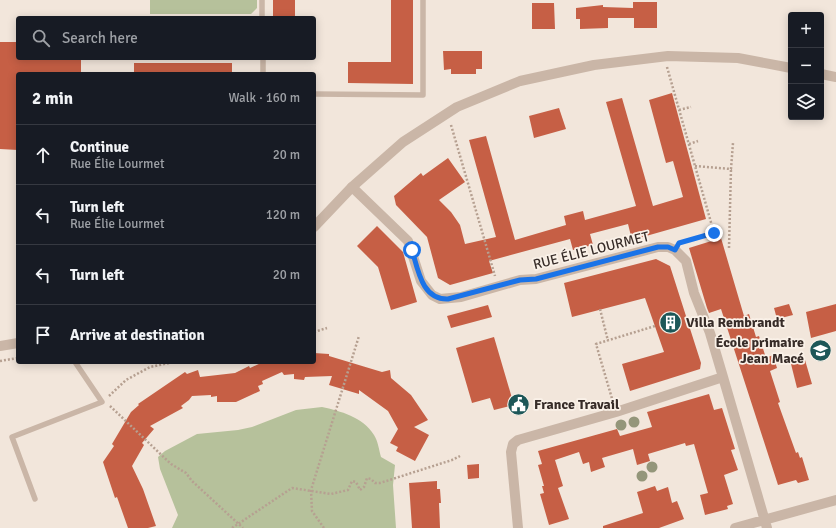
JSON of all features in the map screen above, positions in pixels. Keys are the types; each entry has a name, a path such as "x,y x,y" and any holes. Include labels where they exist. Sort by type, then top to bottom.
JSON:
{"street":[{"path":"316,225 352,186 403,142 457,107 520,82 594,65 664,56 738,58 788,67"},
{"path":"824,75 836,77"},
{"name":"RUE ÉLIE LOURMET","path":"352,186 408,241 421,281 432,295 440,299 448,299 520,280 536,279 658,247 668,247 675,250"},
{"path":"675,250 686,261 694,293 710,333 766,524"},
{"path":"0,346 16,343"},
{"path":"518,528 511,452 514,444 527,436 616,412 724,377"},
{"path":"734,528 766,524 836,500"}],"lane":[{"path":"262,0 262,16"},
{"path":"316,94 423,95 423,0"},
{"path":"262,60 263,72"},
{"path":"35,499 12,437 102,402 76,364"}],"path":[{"path":"664,56 714,233 679,243 675,250"},
{"path":"679,110 691,107"},
{"path":"448,113 498,286"},
{"path":"689,144 698,141"},
{"path":"729,248 733,143"},
{"path":"695,166 731,168"},
{"path":"600,309 608,340"},
{"path":"616,412 596,344 655,326"},
{"path":"316,331 328,328"},
{"path":"324,528 312,511 311,490 359,336"},
{"path":"0,361 16,358"},
{"path":"164,364 150,367 126,380 102,402 110,406 171,464 186,473 192,481 244,528"},
{"path":"232,528 292,488 331,494 348,490 352,481 356,482 360,490 364,488 367,478 371,478 375,484 380,483 452,460 460,456"}],"green space":[{"path":"150,0 257,0 257,8 251,14 150,14"},
{"path":"322,407 351,416 364,424 375,437 381,457 395,465 393,485 396,528 172,528 178,515 160,469 158,457 165,451 197,434 238,430 252,427 296,410"}],"building":[{"path":"273,0 295,0 295,16 273,16"},
{"path":"391,0 413,0 413,84 348,83 348,62 391,62"},
{"path":"633,2 657,2 657,28 634,28 634,18 608,18 608,28 580,29 580,19 576,19 576,8 603,5 603,7 633,8"},
{"path":"532,3 554,3 555,29 532,29"},
{"path":"0,42 16,42 16,60 81,60 81,72 16,72 16,150 0,149"},
{"path":"443,51 482,51 482,69 476,69 476,74 451,74 451,69 444,70"},
{"path":"134,63 232,63 232,72 134,72"},
{"path":"672,93 706,219 632,240 628,224 590,234 593,245 573,250 570,239 489,261 493,273 450,285 438,278 427,237 396,205 394,196 421,173 423,176 448,158 465,182 439,200 451,212 460,225 465,244 496,237 469,140 486,136 515,240 566,225 564,216 583,211 585,220 636,206 606,102 622,98 653,206 683,197 673,161 666,163 649,100"},
{"path":"559,108 566,129 534,138 529,116"},
{"path":"377,226 403,252 417,302 391,310 378,267 357,246"},
{"path":"721,238 744,316 749,314 756,337 759,336 766,358 773,355 777,368 770,371 780,402 778,403 796,453 798,452 800,458 802,457 809,480 798,483 796,480 778,485 721,309 709,313 707,308 689,248"},
{"name":"Villa Rembrandt","path":"656,259 670,266 701,363 700,369 630,391 622,364 664,352 645,298 572,317 564,283"},
{"path":"789,304 793,315 777,319 774,308"},
{"path":"836,304 836,331 811,338 806,312"},
{"path":"488,305 492,317 451,328 447,316"},
{"path":"494,337 514,405 494,410 490,398 472,403 456,348"},
{"path":"316,353 329,354 329,356 382,372 390,370 391,378 411,395 428,420 414,427 429,435 415,461 396,451 398,447 390,443 398,429 388,411 359,390 359,394 329,385 332,376 305,377 304,380 294,379 294,374 284,375 282,372 262,381 263,384 258,386 260,391 236,402 217,402 217,396 211,397 211,395 192,396 181,406 183,408 150,426 154,429 142,443 144,445 132,466 143,489 156,526 148,528 128,528 117,497 115,498 103,462 114,446 112,444 131,412 139,405 138,404 185,372 187,374 198,370 200,377 235,373 249,366 250,368 259,364 316,364"},
{"path":"805,360 812,384 797,388 791,364"},
{"path":"709,394 714,410 722,408 735,449 731,450 738,470 724,475 733,504 727,506 728,509 705,515 700,495 708,493 694,444 686,446 685,443 648,454 650,461 637,465 633,449 602,458 605,467 591,472 589,462 583,464 579,452 555,460 563,486 558,488 569,519 549,525 540,494 544,493 542,486 544,486 538,465 542,464 538,451 617,429 620,436 652,427 647,412"},
{"path":"479,464 479,478 468,479 467,465"},
{"path":"437,481 437,489 440,489 441,503 439,503 440,528 412,528 409,483"},
{"path":"655,486 657,491 668,487 672,503 677,501 684,519 659,528 603,528 603,526 643,513 637,492"}],"place":[{"name":"Villa Rembrandt","path":"671,322"},
{"name":"École primaire Jean Macé","path":"820,350"},
{"name":"France Travail","path":"519,404"}],"route":[{"path":"412,250 421,281 426,289 432,295 440,299 448,299 461,297 520,280 536,279 658,247 668,247 675,250 679,243 714,233"}]}
